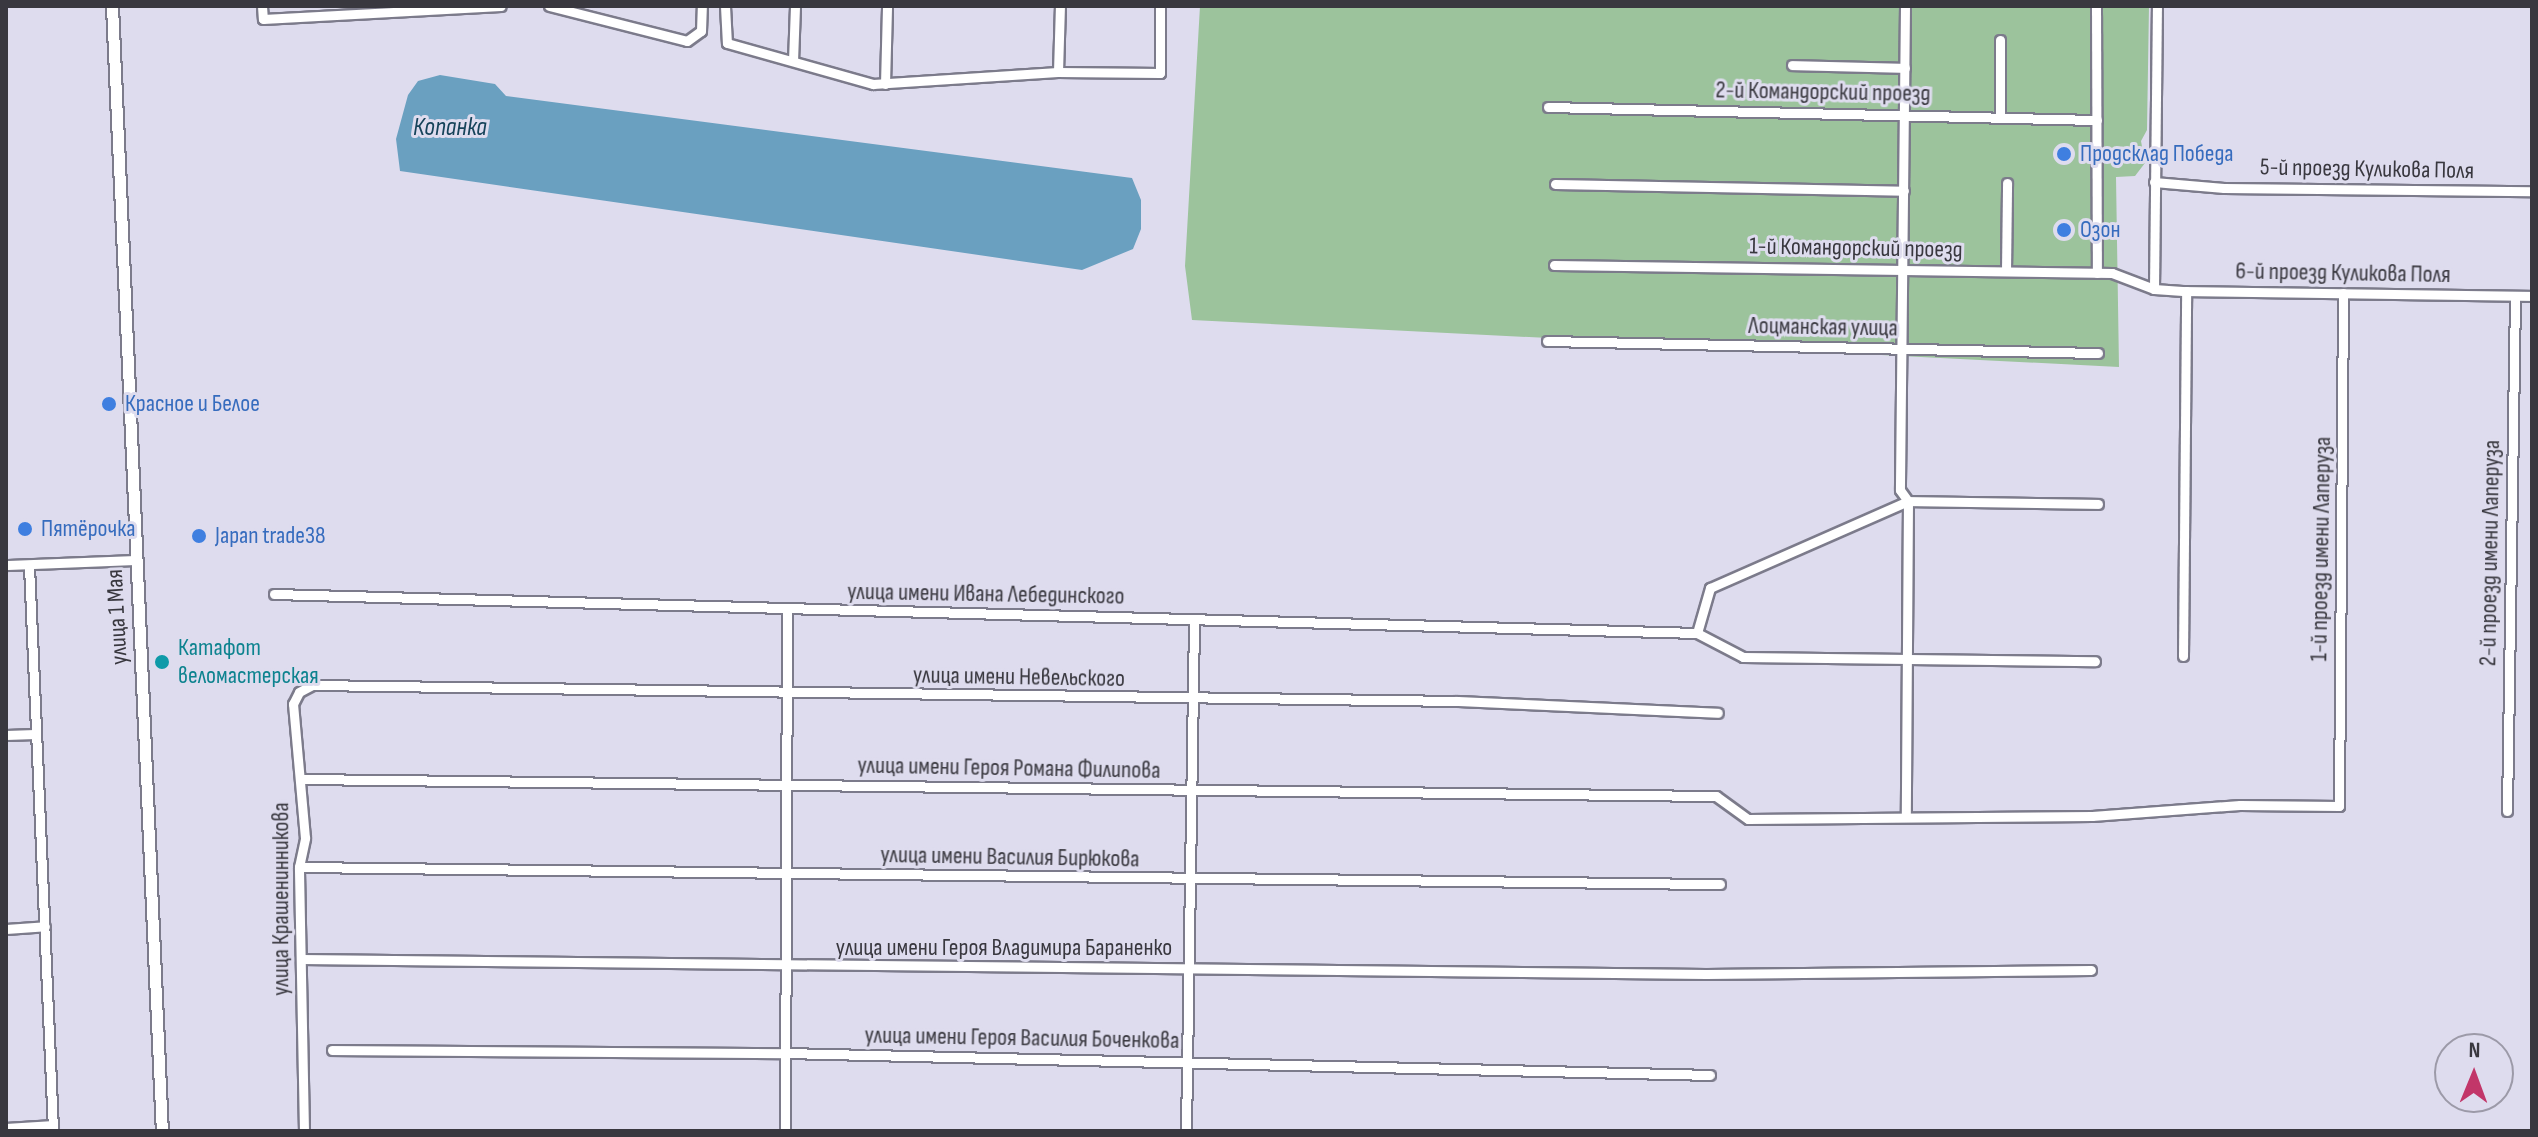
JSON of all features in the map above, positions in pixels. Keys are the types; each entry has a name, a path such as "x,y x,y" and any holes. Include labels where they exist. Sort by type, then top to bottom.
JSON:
{"street":[{"name":"улица 1 Мая","path":"112,6 162,1131"},
{"path":"262,6 263,19 412,8 501,6"},
{"path":"549,6 674,39 697,38 702,6"},
{"path":"725,6 727,43 885,84 1058,72 1160,73 1160,6"},
{"path":"793,61 795,6"},
{"path":"885,84 887,6"},
{"path":"1058,72 1060,6"},
{"path":"1905,6 1900,490 1908,501 1906,817"},
{"path":"2096,6 2097,273"},
{"path":"2154,289 2157,6"},
{"path":"2000,40 2000,115"},
{"path":"1792,65 1905,68"},
{"name":"2-й Командорский проезд","path":"1548,107 2000,115 2097,120"},
{"name":"5-й проезд Куликова Поля","path":"2154,182 2224,188 2532,191"},
{"path":"2006,271 2007,183"},
{"path":"1555,184 1904,191"},
{"name":"1-й Командорский проезд","path":"1554,265 2097,273 2154,289"},
{"name":"6-й проезд Куликова Поля","path":"2154,289 2532,296"},
{"path":"2183,656 2186,291"},
{"name":"1-й проезд имени Лаперуза","path":"1906,817 2092,816 2240,805 2339,806 2343,293"},
{"name":"2-й проезд имени Лаперуза","path":"2507,811 2515,296"},
{"name":"Лоцманская улица","path":"1547,341 2098,353"},
{"path":"2095,661 1743,657 1697,633 1710,588 1908,501 2098,504"},
{"path":"6,565 137,560"},
{"path":"6,1128 53,1128 29,565"},
{"name":"улица имени Ивана Лебединского","path":"274,594 1697,633"},
{"path":"785,1131 787,609"},
{"path":"1186,1131 1194,619"},
{"name":"улица имени Невельского","path":"319,685 787,694 1457,701 1718,713"},
{"name":"улица Крашенинникова","path":"304,1131 299,867 305,838 293,704 299,692 319,685"},
{"path":"6,735 35,734"},
{"name":"улица имени Героя Романа Филипова","path":"301,779 1716,796 1748,819 1906,817"},
{"name":"улица имени Василия Бирюкова","path":"299,867 1720,884"},
{"path":"6,929 45,926"},
{"name":"улица имени Героя Владимира Бараненко","path":"301,959 786,967 1706,974 2091,970"},
{"name":"улица имени Героя Василия Боченкова","path":"332,1050 785,1053 1710,1075"}],"green space":[{"path":"1200,6 2149,6 2147,130 2141,141 2145,163 2135,176 2116,177 2119,367 1192,320 1185,266"}],"water":[{"name":"Копанка","path":"440,75 495,84 506,96 1132,178 1141,200 1141,229 1133,249 1082,270 400,171 396,139 408,95 418,81"}],"place":[{"name":"Продсклад Победа","path":"2064,154"},
{"name":"Озон","path":"2064,230"},
{"name":"Красное и Белое","path":"109,404"},
{"name":"Пятёрочка","path":"25,529"},
{"name":"Japan trade38","path":"199,536"},
{"name":"Катафот веломастерская","path":"162,662"}]}
